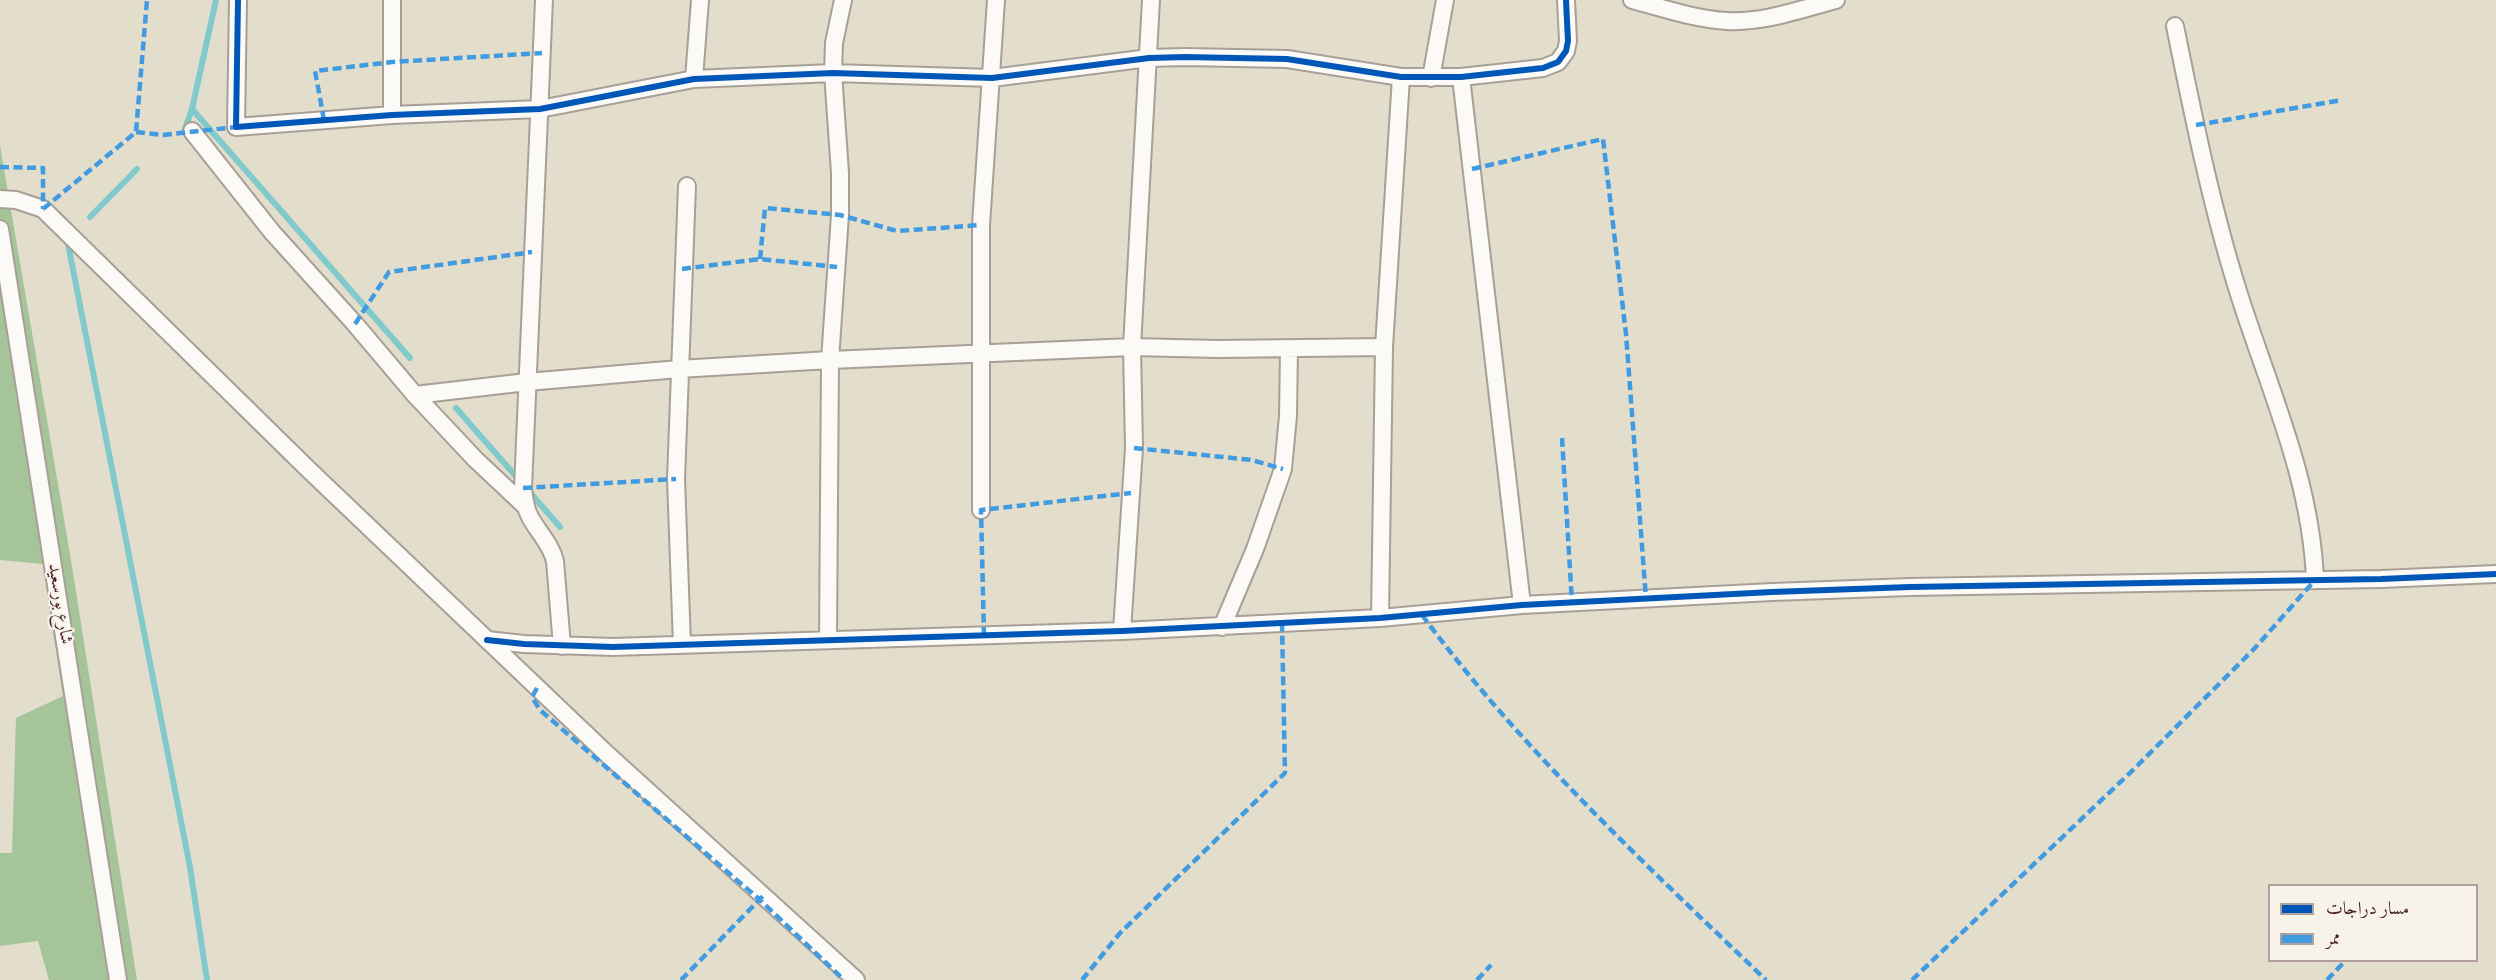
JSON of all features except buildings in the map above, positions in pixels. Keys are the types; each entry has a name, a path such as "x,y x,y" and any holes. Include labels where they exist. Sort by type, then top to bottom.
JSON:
{"street":[{"path":"238,0 236,127 392,115 540,109 694,79 832,73 992,78 1149,58 1237,56 1287,59 1401,77 1461,77 1543,68 1558,62 1566,51 1568,41 1566,0"},
{"path":"392,0 392,115"},
{"path":"525,506 523,488 544,0"},
{"path":"694,79 700,0"},
{"path":"828,639 830,360 840,204 839,140 832,73 834,43 843,0"},
{"path":"981,510 981,225 996,0"},
{"path":"1122,631 1134,448 1132,347 1151,0"},
{"path":"1431,78 1445,0"},
{"path":"1632,0 1701,18 1728,21 1753,20 1836,0"},
{"path":"2175,26 2227,255 2301,478 2314,552 2315,579"},
{"path":"1380,618 1384,347 1401,77"},
{"path":"1461,77 1522,605"},
{"path":"192,131 272,232 356,324 415,395 475,459 525,506 553,551 562,646"},
{"path":"682,645 676,524 679,369 687,186"},
{"path":"0,199 16,200 43,209 285,447 608,755 856,980"},
{"name":"شارع بورسعيد","path":"0,229 118,980"},
{"path":"415,395 527,382 679,369 830,360 1132,347 1289,349 1384,347"},
{"path":"1222,627 1255,549 1283,469 1288,416 1289,349"},
{"path":"488,639 562,646 682,645 1122,631 1380,618 1522,605 1910,587 2381,579 2496,574"}],"green space":[{"path":"0,146 71,560 137,980 49,980 38,941 0,946 0,853 12,853 16,718 63,696 43,564 0,560"}],"waterway":[{"path":"184,132 192,109 216,0"},
{"path":"192,109 410,358"},
{"path":"90,217 137,169"},
{"path":"68,244 190,867 207,980"},
{"path":"456,408 520,481"},
{"path":"527,489 560,527"}],"marked path":[{"path":"43,209 136,132 147,0"},
{"path":"324,120 315,71 392,62 542,53"},
{"path":"2196,125 2342,100"},
{"path":"136,132 163,135 236,127"},
{"path":"1472,169 1603,139 1626,334 1646,599"},
{"path":"0,167 43,168 43,209"},
{"path":"760,259 765,208 840,215 897,231 981,225"},
{"path":"355,324 389,272 532,252"},
{"path":"682,269 760,259 837,267"},
{"path":"1562,438 1572,603"},
{"path":"1134,448 1252,460 1283,469"},
{"path":"523,488 676,479"},
{"path":"984,636 981,510 1131,493"},
{"path":"1912,980 2132,771 2254,649 2315,580"},
{"path":"1422,615 1501,713 1586,805 1766,980"},
{"path":"1082,980 1120,933 1285,773 1282,623"},
{"path":"537,688 532,697 540,710 760,900 844,980"},
{"path":"681,980 763,896"},
{"path":"2327,980 2344,962"},
{"path":"1477,980 1491,965"}],"cycle path":[{"path":"238,0 236,127 392,115 540,109 694,79 833,73 992,78 1149,58 1287,59 1401,77 1461,77 1543,68 1558,62 1566,51 1568,41 1566,0"},
{"path":"487,640 524,644 613,647 1122,631 1380,618 1522,605 1772,592 1910,587 2381,579 2496,574"}]}
